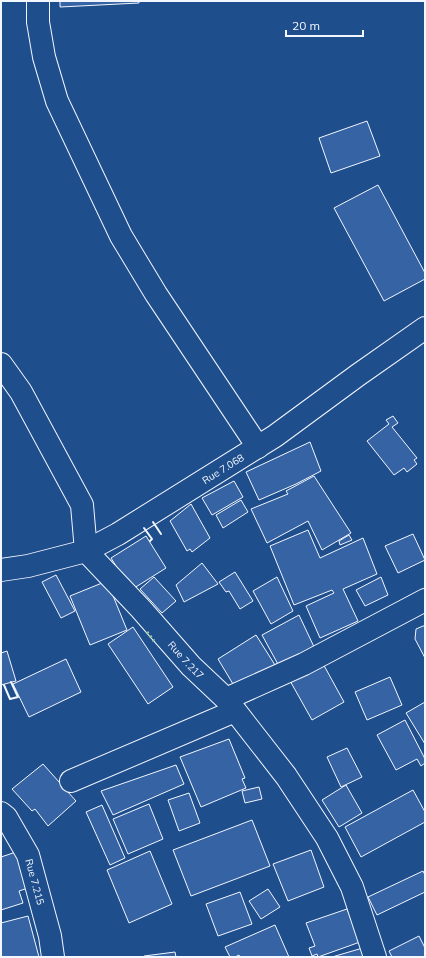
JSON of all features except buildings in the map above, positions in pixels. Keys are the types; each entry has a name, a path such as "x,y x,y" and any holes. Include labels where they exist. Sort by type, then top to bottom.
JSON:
{"street":[{"path":"38,1 38,22 44,57 57,101 121,236 156,294 258,447"},
{"name":"Rue 7.068","path":"1,570 28,566 86,551 118,534 258,447 425,328"},
{"path":"1,364 21,392 82,505 86,551"},
{"name":"Rue 7.217","path":"86,551 141,609 191,666 231,705 286,776 327,838 352,887 375,957"},
{"path":"71,781 231,705 304,664 425,600"},
{"name":"Rue 7.215","path":"1,813 6,817 28,855 50,936 53,957"}],"hedge":[{"path":"147,632 154,641"}],"wall":[{"path":"153,522 161,534"},
{"path":"144,528 152,539 150,541"},
{"path":"4,685 10,699 18,697 11,682"}]}
